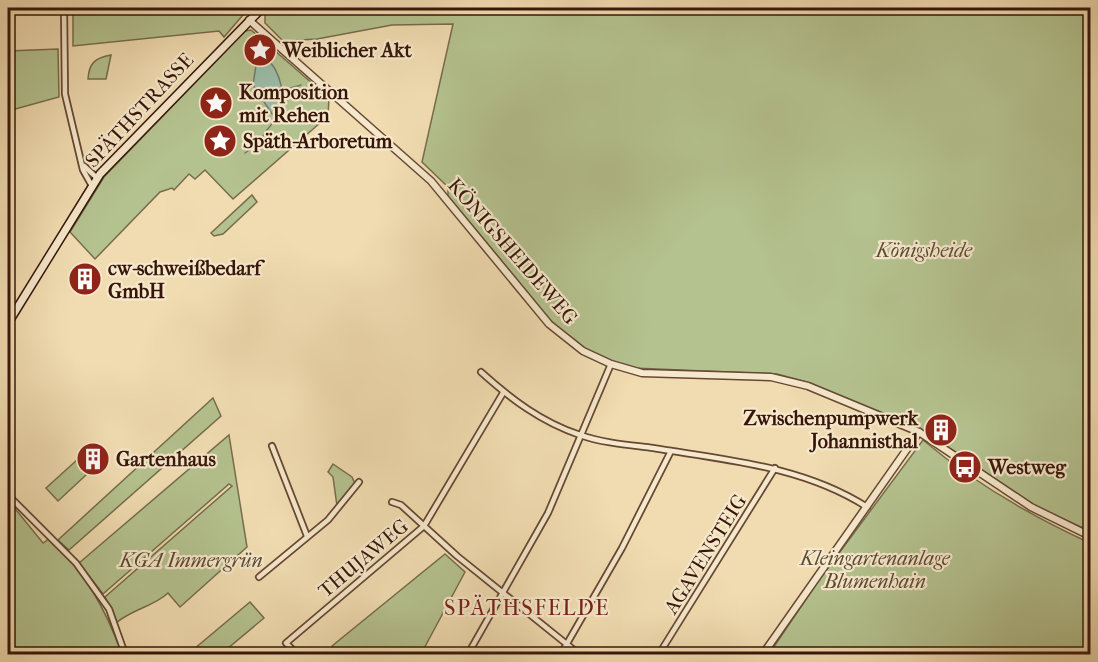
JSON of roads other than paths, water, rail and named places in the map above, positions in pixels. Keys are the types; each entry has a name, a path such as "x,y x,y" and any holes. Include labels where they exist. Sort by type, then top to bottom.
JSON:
{"main road":[{"name":"SPÄTHSTRASSE","path":"8,323 97,178 262,8"}],"street":[{"path":"64,8 65,94 82,163 88,183 92,186"},
{"name":"KÖNIGSHEIDEWEG","path":"249,20 431,181 556,331 583,351 610,364 661,375 783,378 821,391 920,432 1030,507 1090,536"},
{"path":"82,163 97,178"},
{"path":"468,654 548,513 610,364"},
{"path":"481,372 503,393 544,420 581,435 775,468 812,480 867,507"},
{"name":"THUJAWEG","path":"297,654 286,643 424,526 503,393"},
{"path":"763,654 920,432"},
{"path":"273,446 308,536"},
{"path":"561,654 622,548 671,451"},
{"name":"AGAVENSTEIG","path":"659,654 775,468"},
{"path":"260,577 343,505 359,482"},
{"path":"8,495 61,546 109,609 125,654"},
{"path":"392,502 401,505 502,594 579,654"}],"waterway":[{"path":"281,91 301,85"},
{"path":"245,153 263,140 264,134 273,122 274,114"}],"place":[{"name":"Weiblicher Akt","path":"260,50"},
{"name":"Komposition mit Rehen","path":"216,103"},
{"name":"Späth-Arboretum","path":"220,141"},
{"name":"cw-schweißbedarf GmbH","path":"85,279"},
{"name":"Zwischenpumpwerk Johannisthal","path":"941,430"},
{"name":"Gartenhaus","path":"93,459"},
{"name":"Westweg","path":"965,467"}],"district":[{"name":"SPÄTHSFELDE","path":"527,607"}],"park label":[{"name":"Königsheide","path":"924,250"},
{"name":"KGA Immergrün","path":"191,560"},
{"name":"Kleingartenanlage Blumenhain","path":"875,570"}]}
